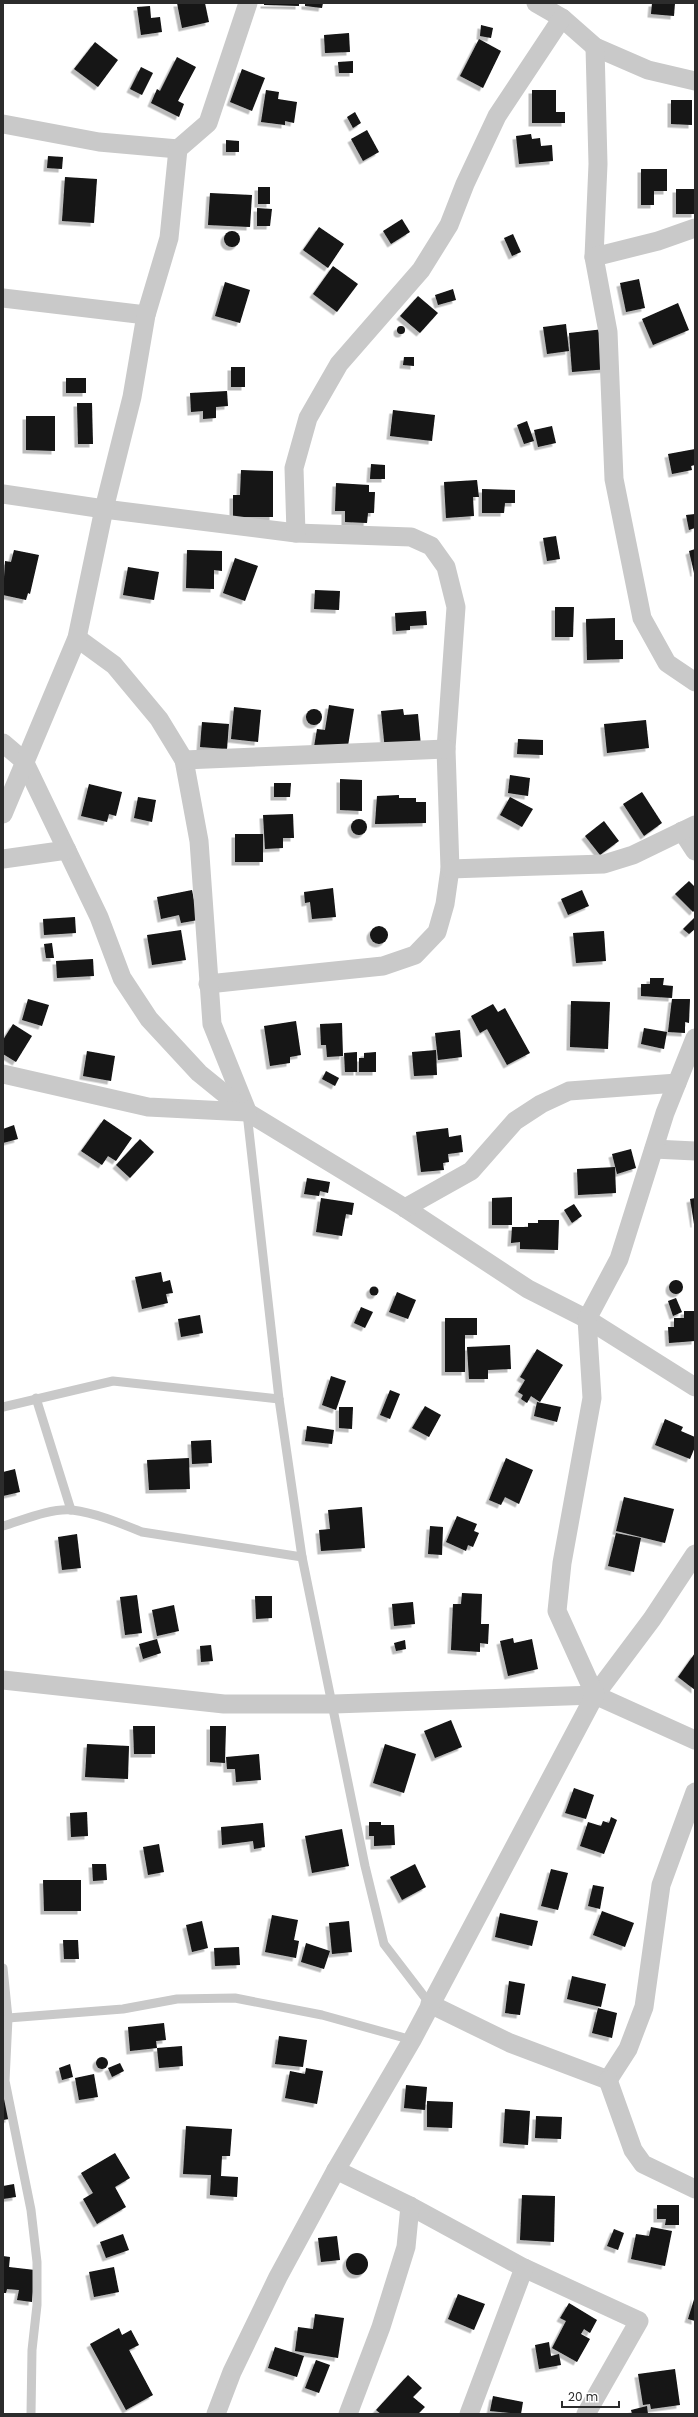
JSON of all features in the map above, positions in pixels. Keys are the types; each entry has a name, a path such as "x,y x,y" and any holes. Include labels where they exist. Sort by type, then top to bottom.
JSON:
{"street":[{"path":"3,814 24,761 78,638 104,509 132,398 146,315 169,238 178,149 208,123 248,3"},
{"path":"536,3 562,18 595,47 648,70 695,81"},
{"path":"296,532 294,468 308,418 339,364 421,270 449,226 465,184 496,116 562,18"},
{"path":"595,47 598,164 594,257 608,332 614,479 642,618 667,663 695,682"},
{"path":"3,124 98,142 178,149"},
{"path":"594,257 658,241 695,228"},
{"path":"3,298 146,315"},
{"path":"3,494 104,509 296,532 412,537 431,546 446,567 456,607 446,749 450,869 445,904 437,932 415,955 383,966 208,984"},
{"path":"78,638 114,665 159,719 184,760 199,841 212,1024 247,1112"},
{"path":"3,743 24,761 99,917 122,978 149,1019 199,1073 247,1112 406,1208 528,1289 587,1319 694,1383"},
{"path":"184,760 446,749"},
{"path":"450,869 604,864 633,855 688,828 695,851"},
{"path":"3,859 68,850"},
{"path":"595,1695 557,1611 562,1563 592,1398 587,1319 619,1259 654,1149 677,1083 695,1038"},
{"path":"3,1074 148,1107 247,1112"},
{"path":"406,1208 471,1171 515,1121 548,1100 569,1091 677,1083"},
{"path":"654,1149 695,1151"},
{"path":"216,2414 232,2372 278,2277 336,2170 412,2040 595,1695 652,1619 695,1554"},
{"path":"3,1680 224,1704 334,1704 595,1695 695,1740"},
{"path":"608,2080 628,2049 644,2007 661,1885 695,1792"},
{"path":"430,2004 510,2043 608,2080 633,2150 643,2164 695,2189"},
{"path":"336,2170 410,2206 524,2268 639,2321 587,2413"},
{"path":"348,2414 381,2327 406,2247 410,2206"},
{"path":"469,2414 524,2268"}],"lane":[{"path":"247,1112 279,1399 302,1557 334,1704 365,1866 384,1944 430,2004"},
{"path":"3,1407 113,1381 279,1399"},
{"path":"36,1398 71,1510"},
{"path":"3,1526 45,1514 71,1510 118,1522 142,1532 302,1557"},
{"path":"3,1968 8,2018 5,2081 31,2210 37,2262 37,2306 32,2350 31,2414"},
{"path":"8,2018 123,2008 177,1999 235,1998 322,2015 412,2040"}],"building":[{"path":"177,3 205,3 209,22 182,28"},
{"path":"264,3 299,3 299,6 264,5"},
{"path":"305,3 323,3 322,8 305,6"},
{"path":"652,3 675,3 674,16 651,14"},
{"path":"150,6 151,18 160,17 162,32 141,35 137,7"},
{"path":"481,25 493,28 491,38 480,36"},
{"path":"349,33 350,52 325,53 324,35"},
{"path":"479,39 501,51 483,88 460,76"},
{"path":"95,42 118,60 98,87 74,69"},
{"path":"177,57 196,67 178,101 184,104 179,117 151,103 157,89 160,91"},
{"path":"353,61 353,73 339,73 338,62"},
{"path":"141,67 153,73 142,95 130,89"},
{"path":"242,69 265,78 252,111 230,102"},
{"path":"266,90 279,92 278,99 297,102 294,123 285,121 285,125 261,122"},
{"path":"532,90 556,90 556,112 565,112 565,123 532,123"},
{"path":"671,100 692,100 692,125 671,124"},
{"path":"355,112 361,123 353,128 347,117"},
{"path":"367,130 379,152 363,161 351,139"},
{"path":"531,134 532,139 540,138 541,146 552,145 553,161 519,164 516,136"},
{"path":"226,140 239,141 239,152 226,152"},
{"path":"48,156 63,157 62,169 47,168"},
{"path":"641,169 667,169 667,191 654,191 654,205 641,205"},
{"path":"65,177 97,179 94,223 62,221"},
{"path":"258,187 270,187 270,204 258,204"},
{"path":"676,189 695,189 695,214 676,214"},
{"path":"210,193 252,195 250,227 208,225"},
{"path":"257,208 272,209 270,226 257,226"},
{"path":"402,219 410,232 391,244 383,231"},
{"path":"319,227 344,244 328,268 303,250"},
{"path":"232,231 238,233 240,239 238,245 232,247 226,245 224,239 226,233"},
{"path":"513,234 521,252 512,256 504,238"},
{"path":"333,266 358,284 337,312 313,294"},
{"path":"639,279 645,308 626,312 620,283"},
{"path":"225,282 250,290 240,323 215,316"},
{"path":"453,289 456,300 438,305 435,295"},
{"path":"418,296 438,313 420,333 400,316"},
{"path":"678,303 689,330 653,345 642,319"},
{"path":"566,324 569,351 547,354 543,327"},
{"path":"399,326 403,326 405,330 403,334 399,334 397,332 397,328"},
{"path":"604,329 608,369 572,372 569,333"},
{"path":"404,357 414,357 414,366 403,365"},
{"path":"231,367 245,367 245,387 231,387"},
{"path":"66,378 86,378 86,393 66,393"},
{"path":"227,391 228,406 216,407 216,418 203,419 203,411 191,412 190,393"},
{"path":"77,403 92,403 93,444 78,444"},
{"path":"393,410 435,415 432,441 390,436"},
{"path":"26,416 55,416 55,451 26,450"},
{"path":"527,421 534,441 524,444 517,425"},
{"path":"552,426 556,443 538,447 534,430"},
{"path":"695,449 695,465 691,466 692,470 672,474 668,454"},
{"path":"371,464 385,465 385,479 370,479"},
{"path":"241,470 273,471 273,517 233,517 233,495 240,495"},
{"path":"477,480 479,497 473,497 474,516 446,518 444,482"},
{"path":"336,483 369,485 369,492 375,492 374,513 368,513 367,523 345,522 345,511 335,511"},
{"path":"482,489 515,490 515,503 505,503 504,513 482,513"},
{"path":"695,514 695,528 689,530 686,515"},
{"path":"556,536 560,559 547,561 543,538"},
{"path":"695,549 695,573 694,573 689,551"},
{"path":"14,550 39,555 30,594 28,593 26,600 3,595 5,561 11,562"},
{"path":"187,550 222,551 222,571 214,570 214,589 186,588"},
{"path":"235,558 258,566 245,601 223,593"},
{"path":"128,567 159,572 154,600 123,595"},
{"path":"315,590 340,591 339,610 314,609"},
{"path":"555,607 574,607 573,637 555,637"},
{"path":"426,611 427,625 410,626 410,630 396,631 395,613"},
{"path":"615,618 615,640 623,640 623,659 587,660 586,619"},
{"path":"329,705 354,709 347,752 314,747 317,729 325,730"},
{"path":"234,707 261,710 258,742 231,739"},
{"path":"311,709 317,709 322,714 320,723 317,725 311,725 306,720 306,714"},
{"path":"403,709 404,715 418,714 421,746 385,750 381,711"},
{"path":"646,720 649,748 607,753 604,724"},
{"path":"202,722 229,724 227,749 200,747"},
{"path":"518,739 543,740 543,755 517,754"},
{"path":"510,775 530,778 528,796 508,793"},
{"path":"340,779 362,780 362,811 340,810"},
{"path":"274,783 291,783 290,797 274,797"},
{"path":"89,784 122,792 116,816 109,814 107,822 81,816"},
{"path":"642,792 662,823 644,836 623,804"},
{"path":"399,795 399,798 416,798 416,802 426,802 426,823 375,824 377,796"},
{"path":"138,797 156,800 152,822 134,818"},
{"path":"510,797 533,809 522,827 500,815"},
{"path":"293,814 294,838 283,838 283,848 265,849 263,815"},
{"path":"356,819 362,819 367,824 365,833 362,835 356,835 351,830 351,824"},
{"path":"604,821 619,841 600,855 585,836"},
{"path":"235,834 263,834 263,862 235,862"},
{"path":"689,881 695,887 695,910 693,912 675,894"},
{"path":"333,888 336,917 312,919 310,902 305,903 304,892"},
{"path":"192,890 198,920 181,923 179,915 161,919 157,897"},
{"path":"582,890 589,906 568,915 561,899"},
{"path":"75,917 76,933 44,935 43,919"},
{"path":"695,917 695,929 689,934 683,929"},
{"path":"379,926 385,929 388,935 385,941 379,944 373,941 370,935 373,929"},
{"path":"181,930 186,960 152,965 147,935"},
{"path":"604,931 606,961 576,963 573,933"},
{"path":"52,943 54,958 46,958 44,944"},
{"path":"93,959 94,976 57,978 56,961"},
{"path":"650,978 664,978 663,985 673,986 672,998 641,996 641,984 650,984"},
{"path":"28,999 49,1005 42,1026 22,1020"},
{"path":"672,999 690,999 689,1023 685,1022 685,1033 668,1032"},
{"path":"571,1001 610,1002 608,1049 570,1047"},
{"path":"493,1004 498,1012 505,1008 530,1053 507,1065 487,1029 480,1033 471,1016"},
{"path":"296,1021 301,1055 290,1057 290,1063 270,1066 264,1026"},
{"path":"342,1023 343,1056 327,1057 326,1045 321,1045 320,1024"},
{"path":"13,1024 32,1036 16,1062 3,1054 3,1040"},
{"path":"644,1028 667,1032 664,1049 641,1044"},
{"path":"460,1030 462,1057 438,1060 435,1033"},
{"path":"436,1050 437,1075 414,1076 412,1052"},
{"path":"87,1051 115,1056 111,1081 83,1076"},
{"path":"357,1052 357,1072 345,1072 344,1053"},
{"path":"376,1052 376,1072 359,1072 359,1058 364,1058 364,1053"},
{"path":"326,1071 339,1078 335,1086 322,1079"},
{"path":"104,1119 132,1138 116,1161 108,1156 102,1165 81,1151"},
{"path":"14,1125 18,1139 3,1143 3,1129"},
{"path":"448,1128 449,1137 461,1135 463,1152 448,1154 449,1162 443,1163 444,1170 421,1172 416,1132"},
{"path":"140,1139 154,1152 130,1178 116,1165"},
{"path":"631,1149 636,1168 617,1174 612,1154"},
{"path":"615,1167 616,1193 578,1195 577,1169"},
{"path":"307,1178 330,1182 328,1193 320,1191 319,1196 304,1194"},
{"path":"512,1197 512,1225 492,1225 492,1198"},
{"path":"321,1198 354,1203 352,1215 346,1214 342,1236 316,1232"},
{"path":"695,1198 695,1224 694,1224 690,1199"},
{"path":"574,1204 582,1216 572,1223 564,1210"},
{"path":"538,1220 559,1220 558,1250 520,1249 520,1242 511,1243 512,1227 528,1227 528,1223 538,1223"},
{"path":"161,1272 163,1282 170,1280 173,1293 166,1294 168,1303 142,1309 135,1277"},
{"path":"673,1280 679,1280 683,1284 683,1290 679,1294 673,1294 669,1290 669,1284"},
{"path":"374,1286 379,1291 374,1296 369,1291"},
{"path":"397,1292 416,1300 408,1319 389,1312"},
{"path":"676,1298 682,1312 673,1316 668,1301"},
{"path":"361,1307 373,1312 365,1328 354,1323"},
{"path":"684,1311 695,1311 695,1341 669,1343 668,1327 674,1327 674,1318 684,1318"},
{"path":"200,1315 203,1333 181,1337 178,1319"},
{"path":"445,1318 477,1318 477,1335 465,1335 465,1372 445,1372"},
{"path":"510,1345 511,1369 488,1370 488,1379 469,1379 467,1347"},
{"path":"537,1349 563,1365 540,1402 531,1396 527,1403 521,1399 523,1395 518,1392 525,1380 520,1377"},
{"path":"331,1376 346,1381 336,1410 322,1405"},
{"path":"390,1390 400,1394 390,1419 380,1415"},
{"path":"537,1402 561,1407 557,1422 534,1416"},
{"path":"425,1406 441,1415 429,1437 412,1428"},
{"path":"339,1407 353,1407 352,1429 339,1428"},
{"path":"665,1419 683,1427 681,1431 695,1437 695,1447 690,1459 655,1445"},
{"path":"307,1426 334,1430 332,1444 305,1441"},
{"path":"211,1440 212,1463 192,1464 191,1441"},
{"path":"189,1458 190,1489 149,1490 147,1460"},
{"path":"506,1458 533,1470 519,1504 505,1497 501,1505 489,1500"},
{"path":"15,1469 20,1492 3,1496 3,1472"},
{"path":"624,1497 674,1509 665,1543 616,1531"},
{"path":"362,1507 365,1548 321,1551 319,1530 330,1529 328,1510"},
{"path":"457,1516 477,1524 474,1531 479,1533 473,1547 468,1545 466,1551 446,1542"},
{"path":"430,1526 443,1527 442,1555 428,1554"},
{"path":"616,1533 641,1538 634,1572 608,1566"},
{"path":"77,1534 81,1568 62,1570 58,1537"},
{"path":"462,1593 482,1594 481,1624 489,1624 488,1644 480,1643 480,1652 451,1650 453,1604 461,1604"},
{"path":"137,1595 142,1633 125,1635 120,1597"},
{"path":"255,1596 272,1596 272,1618 256,1619"},
{"path":"413,1602 415,1624 394,1626 392,1604"},
{"path":"174,1605 179,1631 157,1636 152,1610"},
{"path":"513,1638 514,1643 532,1639 538,1669 508,1676 500,1641"},
{"path":"157,1639 161,1653 143,1659 139,1644"},
{"path":"405,1640 406,1649 396,1651 394,1643"},
{"path":"211,1645 213,1661 201,1662 200,1646"},
{"path":"695,1653 695,1690 678,1677"},
{"path":"451,1720 462,1747 435,1758 424,1731"},
{"path":"133,1726 155,1726 155,1754 134,1754"},
{"path":"210,1726 226,1726 225,1763 210,1762"},
{"path":"87,1744 129,1746 128,1779 85,1777"},
{"path":"385,1744 416,1754 404,1793 373,1783"},
{"path":"259,1754 261,1780 236,1782 235,1769 227,1769 226,1757"},
{"path":"574,1788 594,1795 586,1819 565,1813"},
{"path":"87,1812 88,1836 71,1837 70,1813"},
{"path":"611,1817 617,1820 604,1854 580,1846 588,1822 601,1826 603,1821 609,1823"},
{"path":"369,1822 381,1822 381,1825 394,1825 395,1845 374,1846 374,1836 369,1836"},
{"path":"263,1823 265,1847 254,1849 253,1841 222,1845 221,1827"},
{"path":"342,1829 349,1866 312,1873 305,1836"},
{"path":"159,1844 164,1872 148,1875 143,1847"},
{"path":"92,1864 106,1864 107,1880 93,1881"},
{"path":"415,1864 426,1887 402,1900 390,1877"},
{"path":"551,1869 568,1873 558,1910 541,1906"},
{"path":"43,1880 81,1880 81,1911 44,1911"},
{"path":"593,1885 604,1887 600,1909 588,1906"},
{"path":"602,1911 634,1923 625,1947 593,1935"},
{"path":"500,1913 538,1921 532,1946 495,1937"},
{"path":"272,1915 298,1920 294,1940 299,1941 296,1958 265,1952"},
{"path":"202,1921 208,1948 192,1952 186,1925"},
{"path":"349,1921 352,1952 332,1954 329,1923"},
{"path":"63,1940 78,1940 79,1959 64,1959"},
{"path":"306,1943 330,1951 324,1969 301,1962"},
{"path":"239,1947 240,1965 215,1966 214,1948"},
{"path":"572,1976 606,1984 601,2007 567,1999"},
{"path":"509,1981 525,1984 520,2015 505,2013"},
{"path":"598,2008 617,2013 612,2038 592,2033"},
{"path":"164,2023 166,2040 156,2041 157,2048 130,2051 128,2027"},
{"path":"279,2036 307,2040 303,2067 275,2064"},
{"path":"182,2046 183,2066 159,2068 157,2048"},
{"path":"100,2057 104,2057 108,2063 104,2069 100,2069 96,2065 96,2061"},
{"path":"120,2063 124,2071 112,2077 108,2068"},
{"path":"70,2064 73,2077 62,2080 59,2068"},
{"path":"306,2068 323,2071 317,2104 285,2098 290,2071 305,2074"},
{"path":"94,2074 98,2097 79,2100 75,2078"},
{"path":"406,2085 427,2087 425,2110 404,2108"},
{"path":"3,2091 9,2119 3,2120"},
{"path":"427,2101 453,2102 452,2128 427,2127"},
{"path":"505,2109 530,2111 528,2145 503,2143"},
{"path":"536,2116 562,2117 561,2139 535,2138"},
{"path":"186,2126 232,2129 230,2156 222,2156 221,2176 238,2177 237,2197 210,2195 211,2175 183,2174"},
{"path":"115,2153 130,2178 115,2187 126,2207 97,2224 83,2199 93,2193 81,2173"},
{"path":"14,2184 16,2197 3,2199 3,2186"},
{"path":"522,2195 555,2196 554,2242 520,2240"},
{"path":"657,2205 679,2205 679,2225 665,2225 666,2219 657,2219"},
{"path":"651,2227 672,2231 665,2266 631,2259 636,2234 649,2236"},
{"path":"614,2229 624,2233 618,2250 607,2246"},
{"path":"123,2234 129,2250 106,2258 100,2242"},
{"path":"337,2236 340,2260 321,2262 318,2238"},
{"path":"357,2253 365,2256 368,2264 365,2272 357,2275 349,2272 346,2264 349,2256"},
{"path":"3,2256 10,2257 9,2267 35,2270 32,2302 17,2300 19,2290 7,2289 6,2293 3,2293"},
{"path":"114,2267 119,2292 94,2297 89,2272"},
{"path":"458,2294 485,2304 474,2330 448,2319"},
{"path":"695,2296 695,2321 688,2319"},
{"path":"569,2303 597,2320 590,2333 584,2329 581,2334 590,2339 577,2362 552,2348 566,2321 560,2318"},
{"path":"315,2314 344,2318 338,2358 295,2351 298,2327 313,2329"},
{"path":"119,2328 122,2335 131,2330 139,2345 129,2350 153,2395 126,2410 90,2344"},
{"path":"549,2342 551,2356 559,2354 561,2365 539,2369 535,2345"},
{"path":"275,2347 304,2356 297,2377 268,2368"},
{"path":"316,2360 330,2365 319,2393 305,2388"},
{"path":"675,2369 680,2405 651,2409 650,2404 643,2405 638,2374"},
{"path":"408,2375 422,2388 413,2397 425,2407 418,2414 381,2414 376,2410"},
{"path":"493,2396 523,2402 521,2414 490,2411"},
{"path":"647,2406 648,2414 632,2414 631,2410"}]}
